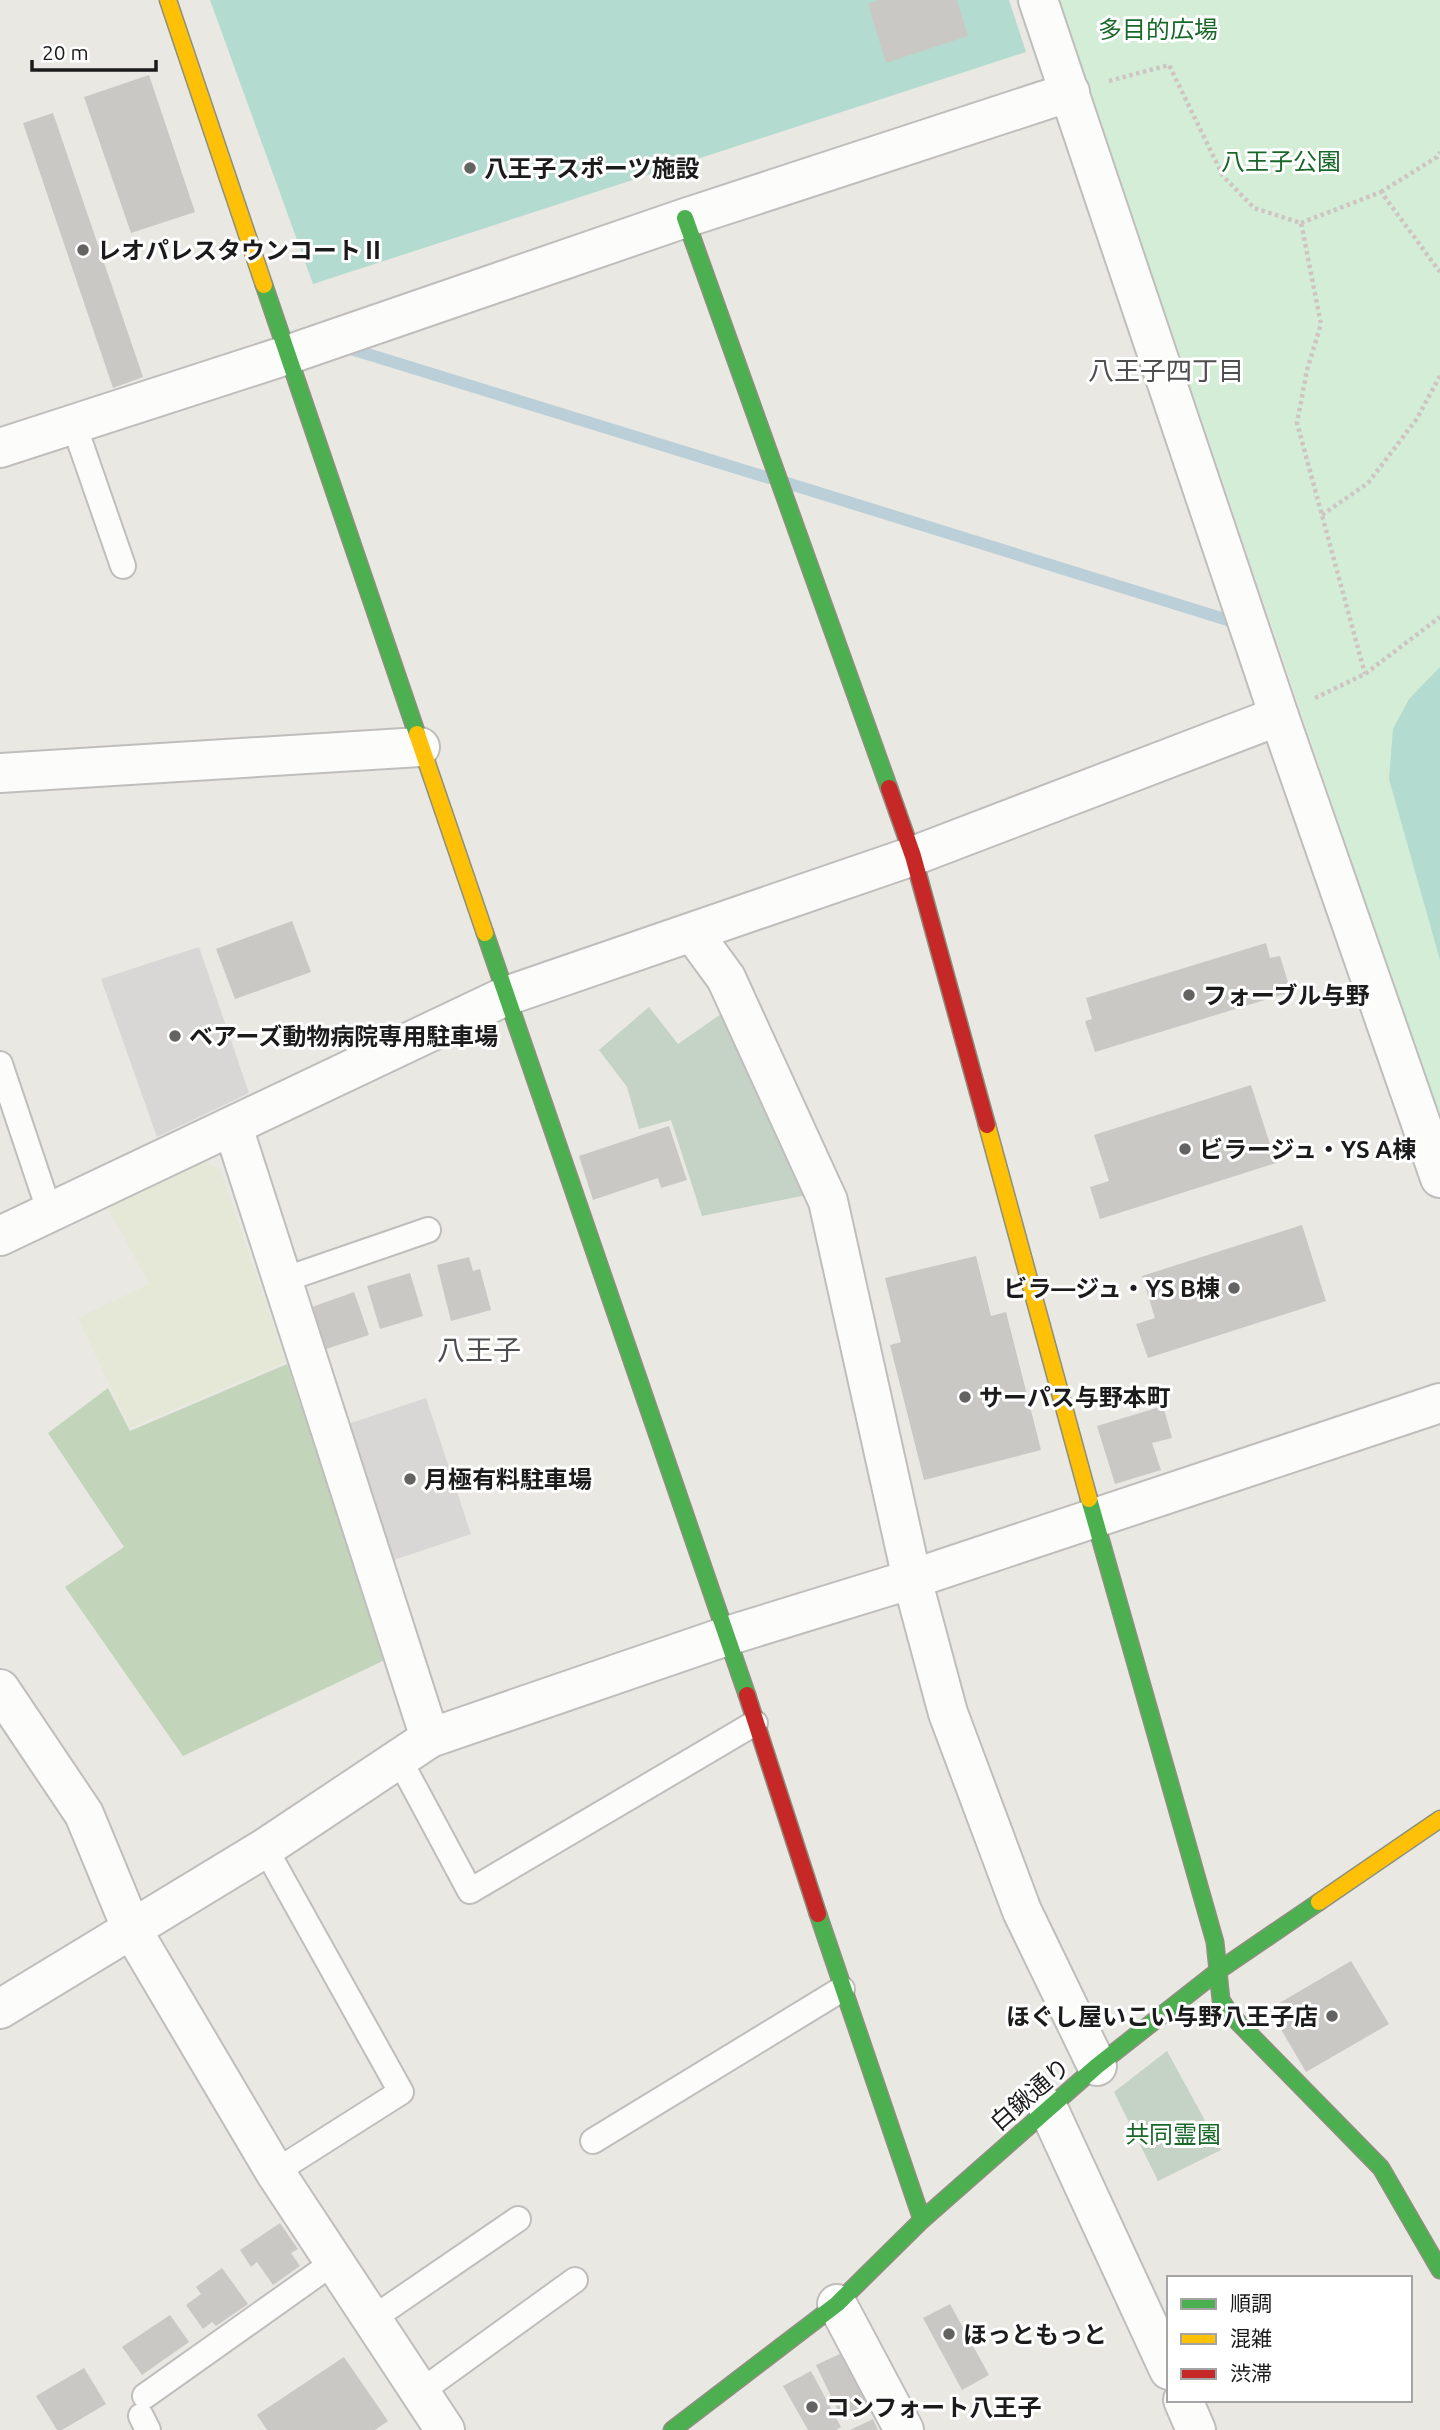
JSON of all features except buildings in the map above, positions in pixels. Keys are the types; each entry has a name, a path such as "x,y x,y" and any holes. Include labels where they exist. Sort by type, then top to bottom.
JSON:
{"street":[{"path":"168,0 420,747 726,1636 842,1989 922,2220"},
{"path":"1038,0 1279,716 1440,1178"},
{"path":"0,449 287,355 685,218 1070,92"},
{"path":"685,218 913,856 1094,1517 1215,1942 1221,2000 1224,2008 1381,2168 1438,2260"},
{"path":"0,1236 506,996 913,856 1279,716"},
{"path":"0,773 420,747"},
{"path":"693,933 726,978 828,1201 912,1579 948,1713 1022,1911 1097,2066"},
{"path":"233,1127 430,1738"},
{"path":"0,2009 265,1848 430,1738 726,1636 912,1579 1440,1403"},
{"path":"0,1689 10,1726 84,1814 132,1930 275,2172 443,2429"},
{"name":"白鍬通り","path":"672,2430 837,2304 922,2220 1097,2066 1218,1971 1440,1819"},
{"path":"1048,2108 1167,2366"},
{"path":"837,2304 904,2430"},
{"path":"1184,2402 1196,2430"}],"lane":[{"path":"74,425 123,566"},
{"path":"0,1064 50,1213"},
{"path":"283,1280 428,1230"},
{"path":"398,1759 470,1891 755,1723"},
{"path":"265,1848 401,2092 275,2172"},
{"path":"593,2141 842,1989"},
{"path":"372,2319 518,2219"},
{"path":"145,2414 334,2262"},
{"path":"420,2392 575,2280"}],"path":[{"path":"1070,92 1169,65 1223,176 1254,208 1301,223 1381,192 1437,157 1440,152"},
{"path":"1381,192 1440,272"},
{"path":"1301,223 1321,324 1307,370 1297,423 1365,674"},
{"path":"1322,515 1368,483 1416,421 1440,376"},
{"path":"1279,716 1365,674 1440,617"}],"shaded area":[{"name":"ベアーズ動物病院専用駐車場","path":"199,947 249,1093 157,1137 101,979"},
{"name":"月極有料駐車場","path":"426,1398 471,1534 394,1560 348,1424"}],"green space":[{"name":"八王子スポーツ施設","path":"210,0 1009,0 1026,52 313,284"},
{"name":"八王子公園","path":"1059,0 1440,0 1440,1121"},
{"path":"1440,667 1440,960 1389,779 1393,729 1409,699"},
{"path":"649,1007 678,1044 731,1007 817,1193 702,1216 671,1120 639,1129 627,1087 599,1050"},
{"path":"202,1159 220,1169 286,1362 130,1428 78,1318 149,1284 108,1208"},
{"path":"287,1364 387,1659 183,1756 65,1587 124,1547 48,1433 108,1388 130,1431"},
{"name":"共同霊園","path":"1167,2051 1221,2150 1158,2181 1114,2092"}],"waterway":[{"path":"351,349 769,478"},
{"path":"787,483 1234,622"}],"traffic: fast":[{"path":"685,218 889,788"},
{"path":"264,285 417,734"},
{"path":"485,933 747,1695"},
{"path":"1089,1499 1215,1942 1221,2000 1231,2015 1381,2168 1440,2270"},
{"path":"672,2430 837,2304 922,2220 1097,2066 1218,1971 1319,1902"},
{"path":"818,1914 922,2220"}],"traffic: slow":[{"path":"168,0 264,285"},
{"path":"417,734 485,933"},
{"path":"987,1125 1089,1499"},
{"path":"1319,1902 1440,1819"}],"traffic: jam":[{"path":"889,788 913,856 987,1125"},
{"path":"747,1695 818,1914"}],"place":[{"name":"八王子スポーツ施設","path":"470,168"},
{"name":"レオパレスタウンコートⅡ","path":"83,250"},
{"name":"フォーブル与野","path":"1189,995"},
{"name":"ベアーズ動物病院専用駐車場","path":"175,1036"},
{"name":"ビラージュ・YS A棟","path":"1185,1149"},
{"name":"ビラ―ジュ・YS B棟","path":"1234,1288"},
{"name":"サーパス与野本町","path":"965,1397"},
{"name":"月極有料駐車場","path":"410,1479"},
{"name":"ほぐし屋いこい与野八王子店","path":"1332,2016"},
{"name":"ほっともっと","path":"949,2334"},
{"name":"コンフォート八王子","path":"812,2407"}],"district":[{"name":"八王子四丁目","path":"1166,370"},
{"name":"八王子","path":"479,1349"}],"park label":[{"name":"多目的広場","path":"1158,29"}]}
